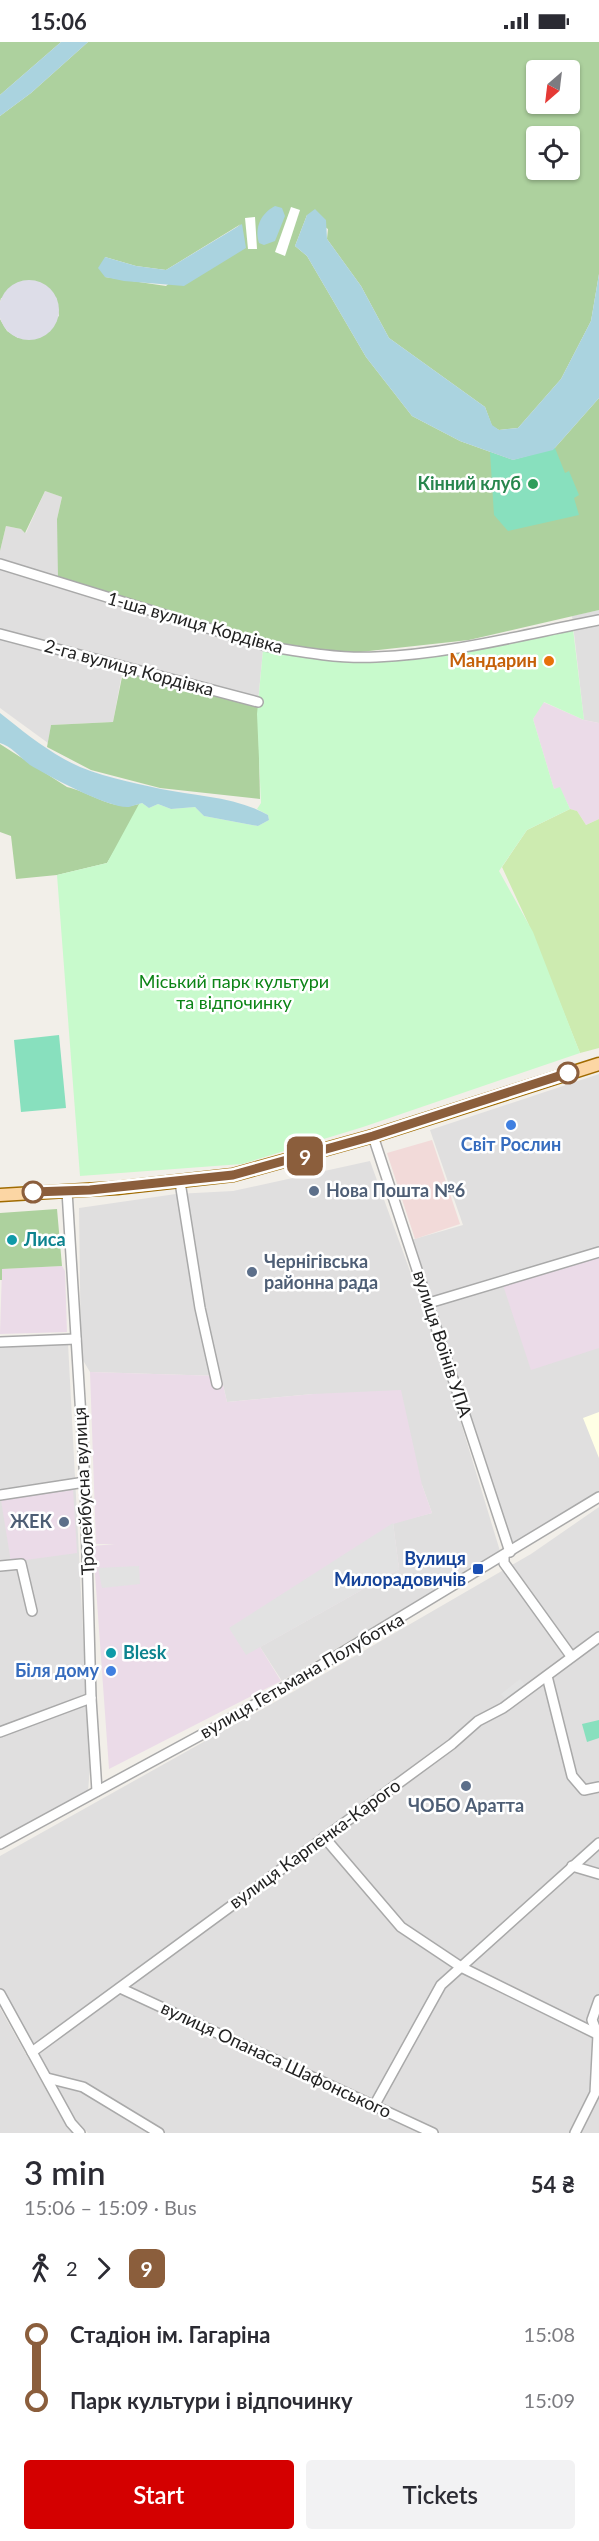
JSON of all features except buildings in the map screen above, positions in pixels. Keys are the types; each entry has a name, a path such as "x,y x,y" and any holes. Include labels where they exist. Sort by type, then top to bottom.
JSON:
{"main road":[{"path":"0,1195 180,1182 233,1175 373,1136 599,1064"}],"street":[{"name":"1-ша вулиця Кордівка","path":"0,564 275,647 375,658 466,646 599,620"},
{"name":"2-га вулиця Кордівка","path":"0,634 258,702"},
{"name":"вулиця Воїнів УПА","path":"373,1136 429,1303 507,1554 504,1563 571,1656"},
{"path":"180,1182 200,1308 217,1384"},
{"name":"Тролейбусна вулиця","path":"67,1191 85,1482 91,1698 97,1791"},
{"path":"429,1303 599,1252"},
{"path":"0,1342 75,1339"},
{"path":"0,1495 85,1482"},
{"name":"вулиця Гетьмана Полуботка","path":"0,1844 222,1724 599,1497"},
{"path":"0,1566 21,1564 32,1611"},
{"name":"вулиця Карпенка-Карого","path":"32,2052 452,1744 478,1720 503,1708 599,1637"},
{"path":"548,1676 572,1776 584,1790 599,1787"},
{"path":"0,1732 91,1698"},
{"path":"324,1837 401,1927 460,1967 599,2035"},
{"path":"374,2106 441,1985 599,1843"},
{"path":"572,1866 599,1874"},
{"name":"вулиця Опанаса Шафонського","path":"120,1988 432,2133"},
{"path":"0,1994 71,2123 80,2133"},
{"path":"575,2133 596,2092 599,2035 592,2020 599,2000"},
{"path":"48,2078 83,2088 159,2133"}],"shaded area":[{"path":"23,280 35,280 46,285 54,293 59,310 57,322 46,335 35,340 23,340 12,335 4,327 -1,316 -1,304 4,293 12,285"},
{"path":"45,491 62,497 57,519 263,650 258,702 123,668 113,722 51,725 48,743 0,708 0,551 6,526 21,529 26,533"},
{"path":"599,610 599,723 584,720 572,616"},
{"path":"543,702 584,720 599,723 599,819 586,825 577,811 570,809 560,788 554,789 533,719"},
{"path":"599,1074 599,1494 511,1547 411,1240 463,1225 430,1130"},
{"path":"432,1140 460,1224 415,1239 387,1153"},
{"path":"370,1161 439,1351 500,1551 282,1681 260,1647 399,1569 393,1523 432,1513 422,1485 313,1394 227,1402 221,1376 90,1372 81,1357 79,1208 176,1194 233,1191"},
{"path":"599,1254 599,1348 531,1370 503,1285"},
{"path":"62,1266 65,1271 67,1332 0,1334 2,1269"},
{"path":"0,1338 68,1343 90,1766 88,1792 0,1841"},
{"path":"90,1372 221,1376 227,1402 313,1394 401,1390 422,1485 432,1513 393,1524 399,1569 260,1647 281,1681 109,1769 93,1546 115,1544 96,1544"},
{"path":"599,1412 599,1458 583,1418"},
{"path":"73,1490 77,1553 11,1562 1,1500"},
{"path":"599,1507 599,2133 88,2133 76,2120 0,1993 0,1856 298,1689 531,1554"},
{"path":"393,1523 399,1569 246,1655 229,1628"},
{"path":"139,1566 140,1584 102,1588 98,1568"},
{"path":"520,1679 527,1687 508,1703 501,1694"},
{"path":"0,2008 64,2122 75,2133 0,2133"}],"green space":[{"path":"0,42 61,42 0,95"},
{"path":"88,42 599,42 599,274 591,321 561,379 518,428 499,430 492,426 485,407 389,338 361,286 327,239 328,229 307,215 295,246 307,256 366,357 412,416 460,441 513,460 553,450 599,398 599,610 469,640 351,653 295,648 238,634 58,578 57,519 62,497 45,491 25,533 21,529 6,526 0,551 0,319 7,331 18,338 59,316 56,297 1,298 0,302 0,116 31,93","holes":["241,224 166,286 105,277 105,257 136,266 166,270"]},
{"name":"Кінний клуб","path":"555,448 565,473 569,471 579,495 574,498 579,515 508,531 494,515 490,452 513,460"},
{"name":"Міський парк культури та відпочинку","path":"573,629 584,720 544,702 533,719 554,789 560,787 570,809 527,830 499,871 533,932 580,1053 363,1127 242,1164 80,1176 57,875 107,863 139,804 142,803 149,808 158,804 171,809 195,807 204,816 258,826 269,820 268,815 257,809 261,803 257,714 263,650 373,663"},
{"path":"124,667 258,702 260,799 160,788 91,770 47,747 51,725 113,722"},
{"path":"0,744 67,787 111,804 129,806 139,804 154,810 116,848 107,863 57,875 16,879 11,836 0,832"},
{"path":"570,809 577,811 586,825 599,819 599,1048 580,1053 528,923 502,867 527,830"},
{"path":"59,1035 66,1108 21,1112 14,1040"},
{"path":"57,1209 62,1266 2,1269 2,1280 0,1280 0,1213"},
{"path":"599,1720 599,1738 587,1742 582,1724"}],"water":[{"path":"61,42 88,42 31,93 0,116 0,95"},
{"path":"275,206 282,208 285,216 275,241 264,245 259,243 258,227 262,217"},
{"path":"315,209 326,220 327,239 361,286 389,338 485,407 492,425 499,430 518,428 561,379 591,321 599,274 599,398 553,450 513,460 460,441 412,416 366,357 307,256 295,246 307,215"},
{"path":"242,224 246,248 184,286 124,281 105,277 98,268 105,257 136,266 166,270"},
{"path":"0,713 47,749 75,765 137,784 243,804 268,815 269,820 258,826 204,816 195,807 171,809 158,804 149,808 142,803 129,807 108,803 64,784 30,765 12,749 0,743"}],"pier":[{"path":"291,207 300,210 285,256 275,252"},
{"path":"255,217 257,249 248,249 245,218"}],"bus line":[{"name":"9","path":"33,1192 90,1190 233,1175 373,1136 568,1073"}],"place":[{"name":"Кінний клуб","path":"533,484"},
{"name":"Мандарин","path":"549,661"},
{"name":"Світ Рослин","path":"511,1125"},
{"name":"Нова Пошта №6","path":"314,1191"},
{"name":"Лиса","path":"12,1240"},
{"name":"Чернігівська районна рада","path":"252,1272"},
{"name":"ЖЕК","path":"64,1522"},
{"name":"Вулиця Милорадовичів","path":"478,1569"},
{"name":"Blesk","path":"111,1653"},
{"name":"Біля дому","path":"111,1671"},
{"name":"ЧОБО Аратта","path":"466,1786"}]}
